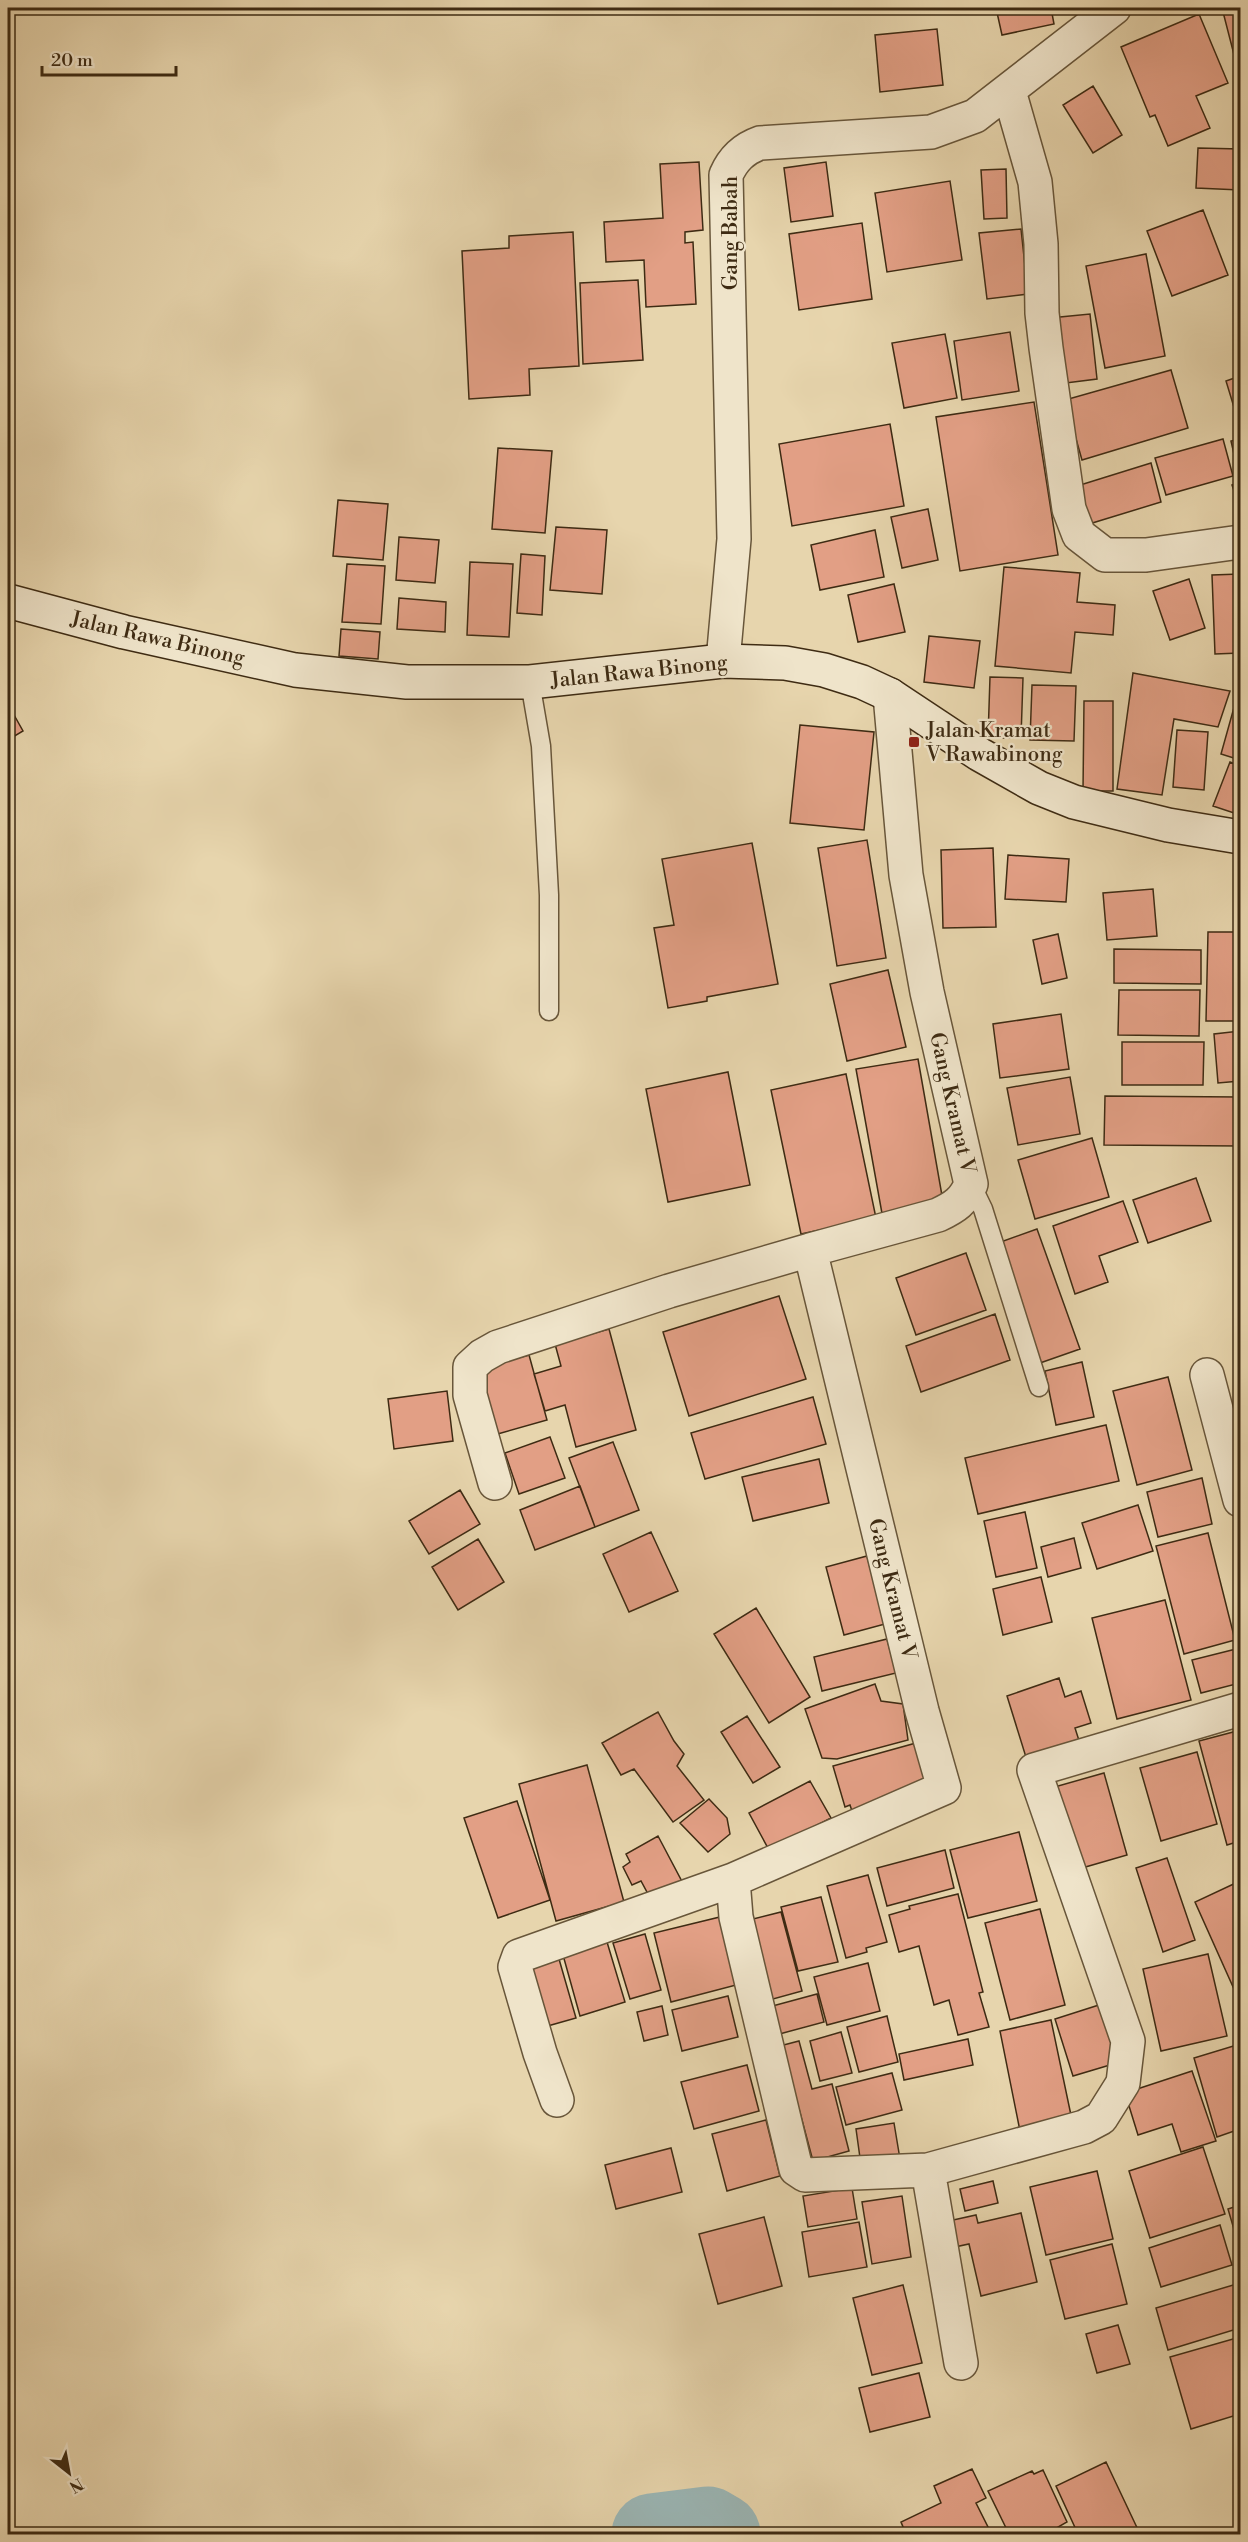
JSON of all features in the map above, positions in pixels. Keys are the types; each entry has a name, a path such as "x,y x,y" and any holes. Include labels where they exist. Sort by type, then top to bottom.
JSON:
{"street":[{"name":"Gang Babah","path":"723,661 734,539 726,175 732,162 748,147 759,143 932,132 975,116 1114,8"},
{"path":"1009,91 1035,183 1041,244 1042,313 1046,348 1070,508 1079,535 1105,555 1146,555 1240,542"},
{"name":"Jalan Rawa Binong","path":"8,601 124,632 295,670 407,682 530,682 723,661 785,663 824,670 862,682 890,695 979,754 1048,792 1074,802 1168,825 1240,837"},
{"name":"Gang Kramat V","path":"733,1880 944,1788 922,1711 810,1250 938,1215 956,1207 966,1196 971,1184 927,992 906,875 890,695"},
{"path":"495,1483 470,1395 470,1367 482,1356 498,1347 648,1298 810,1250"},
{"path":"1207,1376 1240,1500"},
{"path":"557,2100 540,2053 515,1967 519,1956 733,1880 736,1917 796,2169 806,2175 928,2170 1084,2127 1101,2118 1123,2082 1128,2040 1034,1770 1240,1709"},
{"path":"928,2170 961,2363"}],"lane":[{"path":"530,682 541,746 549,895 549,1011"},
{"path":"971,1184 983,1209 1039,1387"}],"building":[{"path":"996,8 1051,8 1054,24 1002,35"},
{"path":"1222,8 1240,8 1240,78"},
{"path":"1199,14 1228,83 1196,96 1210,128 1168,146 1155,115 1150,117 1121,47"},
{"path":"937,29 943,85 880,92 875,35"},
{"path":"1093,86 1122,135 1093,153 1063,105"},
{"path":"1198,148 1240,149 1240,190 1196,188"},
{"path":"699,162 703,230 685,232 685,243 693,242 696,304 646,307 644,260 606,262 604,222 663,218 660,164"},
{"path":"826,162 833,216 791,222 784,168"},
{"path":"1006,169 1007,218 984,219 981,170"},
{"path":"950,181 962,260 887,272 875,193"},
{"path":"1203,210 1228,275 1172,296 1147,231"},
{"path":"862,223 872,299 799,310 789,234"},
{"path":"1021,229 1028,294 987,299 979,233"},
{"path":"573,232 579,366 529,369 530,395 469,399 462,251 509,248 509,236"},
{"path":"1146,254 1165,356 1105,368 1086,266"},
{"path":"638,280 643,360 583,364 580,283"},
{"path":"1090,314 1097,379 1058,384 1050,318"},
{"path":"1010,332 1019,391 962,400 954,341"},
{"path":"945,334 957,398 904,408 892,343"},
{"path":"1171,370 1188,428 1082,460 1065,400"},
{"path":"1240,376 1240,427 1226,381"},
{"path":"1034,402 1058,555 960,571 936,417"},
{"path":"890,424 904,506 792,526 779,444"},
{"path":"1223,439 1233,476 1166,495 1155,458"},
{"path":"1240,439 1240,476 1239,476 1231,441"},
{"path":"498,448 552,451 545,533 492,529"},
{"path":"1151,463 1161,502 1089,524 1077,486"},
{"path":"1240,482 1240,509 1232,485"},
{"path":"338,500 388,504 383,560 333,556"},
{"path":"928,509 938,560 902,568 891,517"},
{"path":"556,527 607,530 602,594 550,590"},
{"path":"875,530 884,577 820,590 811,545"},
{"path":"399,537 439,540 435,583 396,580"},
{"path":"521,554 545,556 542,615 517,613"},
{"path":"470,562 513,564 509,637 467,635"},
{"path":"347,564 385,566 381,624 342,622"},
{"path":"1004,567 1080,573 1077,602 1115,605 1113,635 1075,632 1071,673 995,666"},
{"path":"1240,574 1240,653 1215,654 1212,575"},
{"path":"1189,579 1205,628 1170,640 1153,591"},
{"path":"894,584 905,632 858,642 848,595"},
{"path":"399,598 446,602 445,632 397,629"},
{"path":"341,629 380,632 378,659 339,656"},
{"path":"929,636 980,641 974,688 924,682"},
{"path":"1133,673 1230,691 1218,727 1174,719 1162,795 1117,789"},
{"path":"990,677 1023,678 1021,738 988,738"},
{"path":"1032,685 1076,686 1074,741 1030,740"},
{"path":"1240,686 1240,760 1221,754"},
{"path":"1084,701 1113,701 1113,791 1083,791"},
{"path":"8,707 23,731 8,740"},
{"path":"800,725 874,732 864,830 790,823"},
{"path":"1177,730 1208,732 1204,790 1173,787"},
{"path":"1230,762 1240,766 1240,815 1213,806"},
{"path":"867,840 886,958 837,966 818,848"},
{"path":"752,843 778,984 707,997 707,1001 668,1008 654,928 674,925 662,859"},
{"path":"993,848 996,927 943,928 941,850"},
{"path":"1008,855 1069,859 1066,902 1005,899"},
{"path":"1153,889 1157,936 1107,940 1103,893"},
{"path":"1208,932 1240,932 1240,1021 1206,1021"},
{"path":"1058,934 1067,978 1042,984 1033,940"},
{"path":"1114,949 1201,950 1201,984 1114,983"},
{"path":"888,970 906,1047 847,1061 830,984"},
{"path":"1119,990 1200,990 1199,1036 1118,1035"},
{"path":"1061,1014 1069,1069 1000,1078 993,1024"},
{"path":"1240,1031 1240,1081 1218,1083 1214,1034"},
{"path":"1122,1042 1204,1042 1203,1085 1122,1085"},
{"path":"918,1059 944,1207 883,1219 856,1069"},
{"path":"728,1072 750,1185 668,1202 646,1089"},
{"path":"846,1074 876,1218 801,1234 771,1090"},
{"path":"1070,1077 1080,1134 1018,1145 1007,1088"},
{"path":"1105,1096 1240,1097 1240,1146 1104,1145"},
{"path":"1092,1138 1109,1197 1035,1219 1018,1160"},
{"path":"1196,1178 1211,1221 1148,1243 1133,1200"},
{"path":"1123,1201 1138,1242 1099,1256 1108,1282 1075,1294 1053,1226"},
{"path":"1037,1229 1080,1349 1040,1363 998,1243"},
{"path":"966,1253 986,1310 916,1335 896,1278"},
{"path":"779,1296 806,1379 689,1416 663,1332"},
{"path":"995,1314 1010,1360 921,1392 906,1346"},
{"path":"609,1329 636,1430 576,1447 565,1405 545,1411 534,1374 561,1366 555,1344"},
{"path":"529,1355 547,1420 494,1435 476,1369"},
{"path":"1082,1362 1094,1417 1056,1425 1045,1371"},
{"path":"1168,1377 1192,1470 1137,1485 1113,1391"},
{"path":"447,1391 453,1441 394,1449 388,1399"},
{"path":"813,1397 826,1444 705,1479 691,1433"},
{"path":"1106,1425 1119,1481 978,1514 965,1458"},
{"path":"550,1437 565,1478 519,1494 505,1453"},
{"path":"613,1442 639,1510 595,1527 569,1458"},
{"path":"819,1459 829,1503 753,1521 742,1477"},
{"path":"1202,1478 1212,1524 1158,1537 1147,1492"},
{"path":"580,1486 595,1527 535,1550 520,1510"},
{"path":"460,1490 480,1524 429,1554 409,1521"},
{"path":"1138,1505 1153,1551 1097,1569 1082,1523"},
{"path":"1025,1512 1037,1568 996,1577 984,1521"},
{"path":"651,1532 678,1591 629,1612 603,1554"},
{"path":"1208,1533 1235,1640 1184,1654 1156,1546"},
{"path":"1074,1538 1081,1568 1048,1577 1041,1547"},
{"path":"478,1539 504,1582 458,1610 432,1567"},
{"path":"867,1556 885,1624 844,1635 826,1567"},
{"path":"1041,1577 1052,1622 1003,1635 993,1589"},
{"path":"1165,1600 1191,1700 1117,1719 1092,1618"},
{"path":"756,1608 810,1697 769,1723 714,1634"},
{"path":"887,1639 896,1673 822,1691 814,1657"},
{"path":"1240,1648 1240,1683 1201,1693 1192,1660"},
{"path":"1059,1678 1065,1697 1081,1691 1091,1723 1075,1728 1083,1753 1030,1770 1007,1696"},
{"path":"875,1684 881,1701 903,1704 908,1740 837,1759 822,1758 805,1709"},
{"path":"658,1712 684,1754 677,1766 704,1800 673,1822 634,1769 621,1775 602,1743"},
{"path":"747,1716 780,1767 753,1783 721,1732"},
{"path":"1237,1731 1240,1745 1240,1841 1227,1845 1199,1741"},
{"path":"916,1743 927,1785 854,1817 850,1805 845,1807 833,1766"},
{"path":"1197,1752 1217,1824 1161,1841 1140,1768"},
{"path":"587,1765 624,1902 556,1921 519,1784"},
{"path":"1104,1773 1127,1855 1075,1870 1051,1788"},
{"path":"810,1781 831,1818 769,1850 749,1813"},
{"path":"709,1799 727,1818 730,1834 708,1852 680,1823"},
{"path":"517,1801 550,1900 498,1918 464,1818"},
{"path":"1019,1832 1037,1901 968,1918 950,1850"},
{"path":"658,1836 687,1891 655,1907 641,1881 632,1885 623,1867 630,1862 626,1854"},
{"path":"945,1850 954,1888 887,1906 877,1868"},
{"path":"1167,1858 1195,1940 1163,1952 1136,1868"},
{"path":"868,1875 887,1942 866,1948 867,1952 846,1958 827,1886"},
{"path":"1240,1881 1240,1997 1238,1998 1195,1902"},
{"path":"958,1894 983,1992 979,1993 989,2027 958,2035 949,2000 934,2005 919,1946 899,1952 889,1915 910,1909 909,1906"},
{"path":"821,1897 838,1962 798,1971 781,1907"},
{"path":"1040,1909 1065,2005 1010,2020 985,1923"},
{"path":"781,1912 802,1991 758,2003 737,1923"},
{"path":"724,1916 740,1984 671,2002 654,1933"},
{"path":"645,1934 661,1990 630,1999 613,1943"},
{"path":"607,1942 625,2002 580,2016 563,1955"},
{"path":"1208,1954 1227,2036 1161,2051 1143,1969"},
{"path":"559,1959 576,2018 537,2029 520,1970"},
{"path":"868,1963 880,2011 827,2025 814,1977"},
{"path":"817,1994 824,2022 772,2036 765,2008"},
{"path":"728,1996 738,2037 682,2051 672,2010"},
{"path":"1102,2004 1120,2062 1073,2076 1055,2019"},
{"path":"662,2006 668,2035 644,2041 637,2012"},
{"path":"887,2016 898,2062 859,2072 847,2027"},
{"path":"1051,2020 1072,2120 1020,2131 1000,2031"},
{"path":"841,2032 852,2073 820,2081 810,2041"},
{"path":"968,2039 973,2065 904,2080 899,2054"},
{"path":"799,2041 812,2089 832,2084 849,2151 813,2161 799,2109 789,2112 772,2048"},
{"path":"1240,2044 1240,2129 1217,2137 1194,2058"},
{"path":"747,2065 759,2111 694,2129 681,2082"},
{"path":"1192,2071 1216,2141 1181,2152 1172,2124 1138,2135 1125,2093"},
{"path":"892,2073 902,2110 846,2125 836,2087"},
{"path":"766,2120 780,2176 727,2191 712,2134"},
{"path":"894,2123 900,2159 861,2165 856,2129"},
{"path":"1203,2147 1225,2214 1150,2238 1129,2171"},
{"path":"671,2148 682,2192 616,2209 605,2165"},
{"path":"1097,2171 1113,2239 1046,2255 1030,2187"},
{"path":"993,2181 998,2203 965,2211 960,2189"},
{"path":"852,2188 857,2219 808,2227 803,2196"},
{"path":"902,2196 911,2257 872,2264 862,2202"},
{"path":"1240,2205 1240,2250 1228,2209"},
{"path":"1021,2213 1037,2282 981,2296 969,2244 950,2248 944,2222 976,2215 978,2223"},
{"path":"764,2217 782,2286 718,2304 699,2234"},
{"path":"859,2222 867,2267 809,2277 802,2232"},
{"path":"1220,2225 1232,2265 1161,2287 1149,2248"},
{"path":"1112,2244 1127,2304 1065,2319 1050,2260"},
{"path":"1240,2283 1240,2328 1168,2350 1156,2308"},
{"path":"903,2285 922,2363 872,2375 853,2298"},
{"path":"1118,2325 1130,2364 1097,2373 1086,2334"},
{"path":"1240,2337 1240,2414 1191,2429 1170,2357"},
{"path":"919,2373 930,2417 870,2432 859,2388"},
{"path":"1106,2462 1140,2534 1078,2534 1056,2486"},
{"path":"972,2469 986,2498 976,2503 988,2527 972,2534 906,2534 901,2522 941,2503 934,2486"},
{"path":"1043,2470 1067,2522 1058,2527 1061,2534 1009,2534 988,2491 1032,2471 1034,2474"}],"waterway":[{"path":"652,2534 708,2527 720,2534"}],"place":[{"name":"Jalan Kramat V Rawabinong","path":"914,742"}]}
